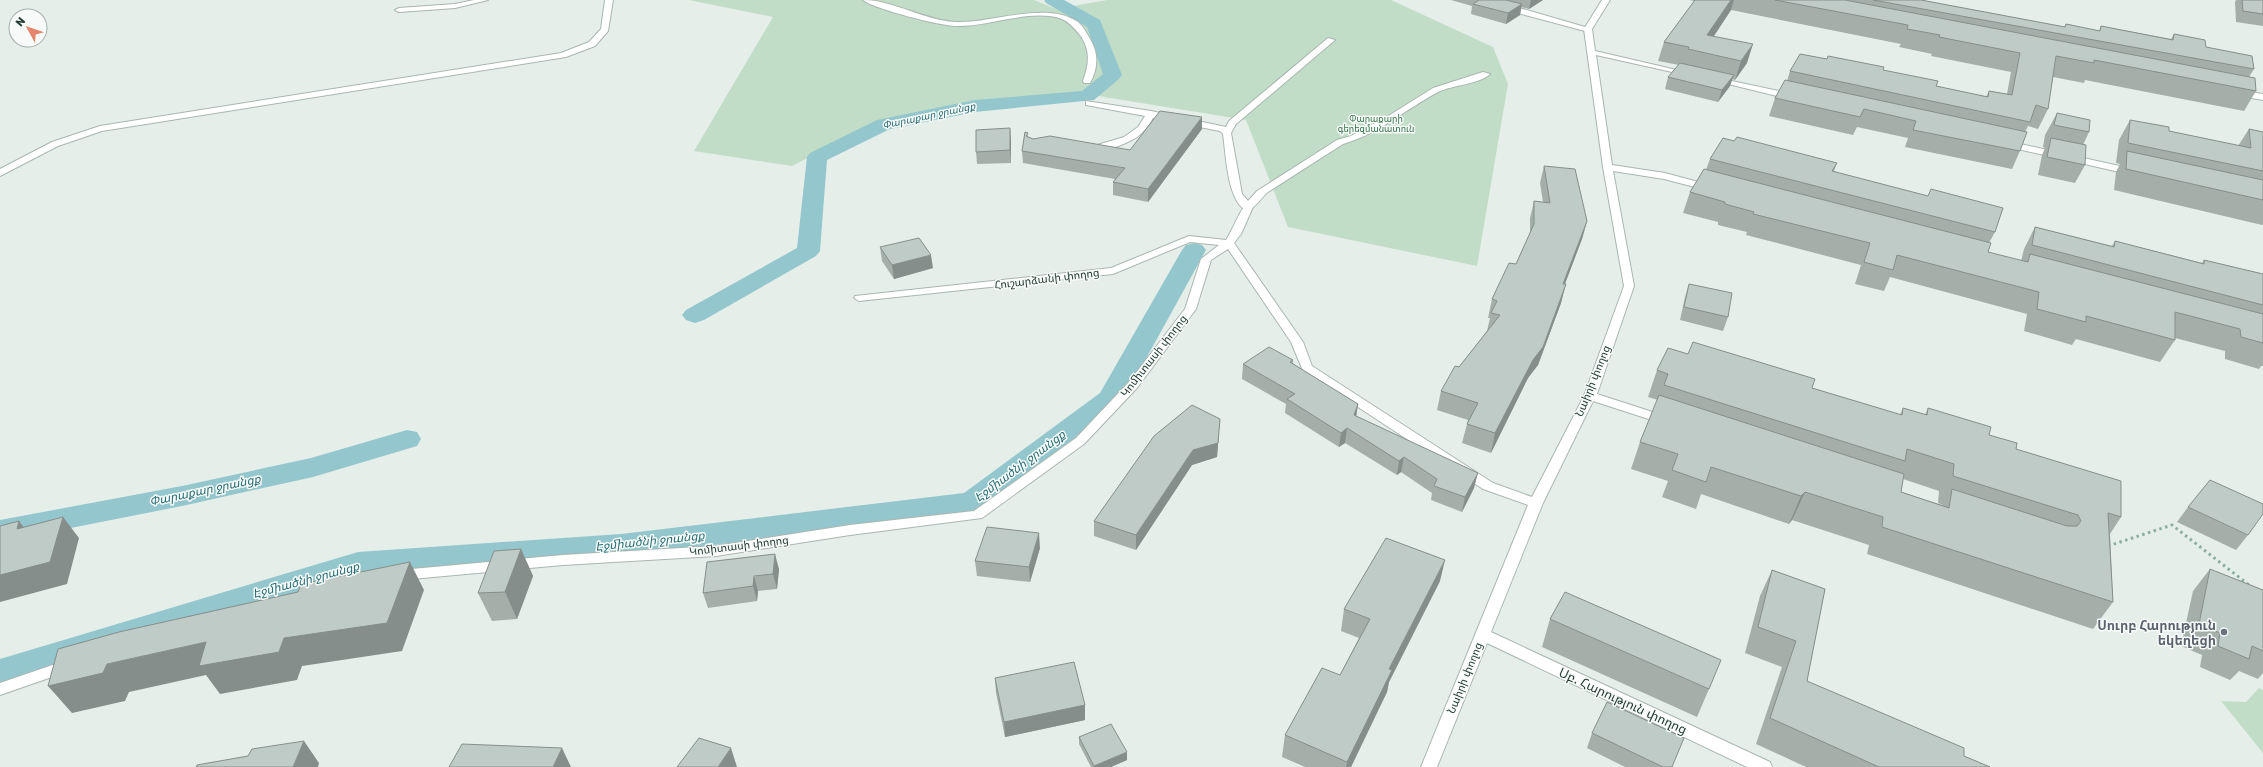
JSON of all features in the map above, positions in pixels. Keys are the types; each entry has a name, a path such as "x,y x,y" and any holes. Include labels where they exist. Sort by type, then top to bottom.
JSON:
{"street":[{"path":"399,10 455,6 484,0"},
{"path":"0,173 55,144 100,129 563,55 592,44 605,30 609,0"},
{"path":"868,0 934,20 956,24 1043,15 1059,16 1075,23 1088,40 1094,59 1087,82"},
{"path":"1499,5 1588,29 1606,0"},
{"name":"Նաիրի փողոց","path":"1429,767 1536,503 1590,396 1629,286 1608,167 1588,29"},
{"path":"1248,207 1237,194 1227,133 1232,123 1331,40"},
{"path":"1592,52 1802,99"},
{"name":"Կոմիտասի փողոց","path":"385,577 563,560 716,551 850,530 977,515 1080,441 1133,385 1190,309 1206,259 1229,243 1236,234 1248,207 1260,193 1340,142 1354,138 1393,118 1436,90 1486,74"},
{"path":"2232,92 2263,97"},
{"path":"1089,103 1214,125 1227,133"},
{"path":"1086,148 1094,149 1107,146 1134,136 1147,123 1151,114"},
{"path":"1998,142 2146,174"},
{"path":"1608,167 1665,176 1718,190"},
{"name":"Հուշարձանի փողոց","path":"859,298 1113,271 1189,239 1229,243"},
{"path":"1229,243 1297,342 1307,368 1488,486 1536,503"},
{"path":"1590,396 1680,426"},
{"name":"Սբ. Հարություն փողոց","path":"1482,634 1764,767"},
{"path":"0,689 83,661"}],"path":[{"path":"2101,548 2172,525 2251,587"}],"green space":[{"name":"Փարաքարի գերեզմանատուն","path":"689,0 1034,0 1056,9 1107,0 1391,0 1493,47 1508,84 1477,266 1288,227 1246,120 1098,96 878,122 792,166 694,151 773,17"},
{"path":"2259,688 2263,690 2263,753 2221,701 2246,702"}],"building":[{"path":"1479,0 1506,0 1522,4 1508,13 1473,4"},
{"path":"1695,0 1731,0 1707,35 1753,44 1741,61 1664,42"},
{"path":"1775,0 1845,0 2255,78 2256,91 2094,60 2094,63 2056,56 2048,109 2036,105 2030,122 1790,71 1800,54 1827,59 1828,56 1884,67 1883,70 1938,81 1936,86 1988,97 1989,91 2012,95 2020,53 1907,29 1908,25"},
{"path":"1873,0 1921,0 2065,27 2066,24 2100,31 2101,26 2173,40 2174,34 2205,40 2206,47 2252,56 2254,69"},
{"path":"2242,0 2263,0 2263,14 2243,11"},
{"path":"1680,63 1734,75 1722,90 1668,77"},
{"path":"1785,80 2027,132 2020,151 1913,130 1916,121 1864,109 1860,117 1775,98"},
{"path":"1160,111 1202,117 1148,189 1113,182 1125,168 1022,151 1025,132 1028,133 1026,136 1033,139 1050,136 1130,150"},
{"path":"2057,113 2090,120 2089,132 2054,125"},
{"path":"2130,120 2169,127 2169,131 2251,148 2249,129 2263,132 2263,171 2128,143"},
{"path":"1010,128 1010,150 976,152 976,130"},
{"path":"1737,137 1837,163 1832,171 1928,196 1931,189 2003,208 1995,232 1710,159 1723,138 1734,141"},
{"path":"2051,138 2086,145 2085,165 2047,157"},
{"path":"2127,151 2263,180 2263,200 2126,169"},
{"path":"1544,166 1575,169 1587,221 1563,284 1566,284 1543,347 1533,360 1495,433 1467,424 1478,403 1441,391 1455,366 1459,367 1500,315 1491,313 1497,301 1492,299 1509,263 1516,264 1534,224 1534,201 1550,203"},
{"path":"1704,169 1991,243 1988,252 2028,262 2030,254 2263,314 2263,343 2241,337 2240,329 2175,312 2175,340 2086,316 2086,322 2037,309 2039,292 1897,255 1893,270 1864,262 1870,243 1753,214 1754,212 1690,192"},
{"path":"2035,227 2114,247 2115,241 2204,264 2204,260 2263,274 2263,305 2032,245"},
{"path":"919,238 931,255 892,265 880,247"},
{"path":"1689,284 1732,293 1728,317 1684,307"},
{"path":"1693,342 1815,379 1812,388 1902,415 1903,408 1927,415 1928,408 1991,427 1989,435 2017,443 2016,449 2121,481 2121,517 2108,513 2113,602 1882,527 1883,517 1805,492 1801,496 1711,467 1706,482 1672,470 1678,454 1640,442 1659,395 1904,474 1901,492 1949,508 1952,489 2067,526 2077,526 2081,521 2078,515 1953,476 1954,464 1907,449 1905,461 1664,385 1668,374 1657,370 1668,348 1688,354"},
{"path":"1269,347 1293,360 1290,362 1358,404 1354,415 1478,473 1465,497 1434,486 1437,479 1404,457 1399,461 1347,428 1341,433 1287,399 1295,394 1243,364"},
{"path":"1192,405 1220,419 1218,443 1193,450 1136,535 1094,521 1154,436"},
{"path":"2210,480 2263,504 2263,514 2248,535 2188,507"},
{"path":"63,517 50,562 0,575 0,526 19,521 17,529"},
{"path":"987,527 1039,533 1029,567 975,561"},
{"path":"1386,538 1445,560 1389,669 1392,670 1347,762 1285,735 1322,668 1340,675 1370,619 1344,609"},
{"path":"521,549 505,592 478,593 494,551"},
{"path":"775,554 773,574 754,576 753,586 703,593 707,562"},
{"path":"410,562 387,623 284,638 279,652 199,666 206,642 107,664 103,673 48,686 58,649 119,632 298,592 301,584"},
{"path":"2210,569 2263,590 2263,651 2252,646 2249,659 2218,646 2220,633 2199,624"},
{"path":"1772,570 1825,589 1807,681 1964,748 1964,756 1990,767 1879,767 1770,718 1796,641 1758,627"},
{"path":"1565,592 1721,660 1709,689 1550,619"},
{"path":"1074,662 1085,705 1004,722 995,678"},
{"path":"1607,702 1684,738 1672,767 1663,767 1592,733"},
{"path":"1111,724 1127,752 1094,766 1079,737"},
{"path":"699,738 731,748 718,767 677,767"},
{"path":"304,741 293,767 196,767 197,765 248,756 252,749"},
{"path":"462,744 562,748 553,767 449,767"}],"waterway":[{"name":"Փարաքար ջրանցք","path":"695,315 808,251 817,157 884,124 975,106 1087,96 1113,75 1094,24 1052,0"},
{"name":"Էջմիածնի ջրանցք","path":"0,673 268,590 358,564 621,545 972,503 1111,398 1194,250"},
{"name":"Փարաքար ջրանցք","path":"0,531 182,496 313,467 407,439"}],"place":[{"name":"Սուրբ Հարություն եկեղեցի","path":"2224,632"}]}
